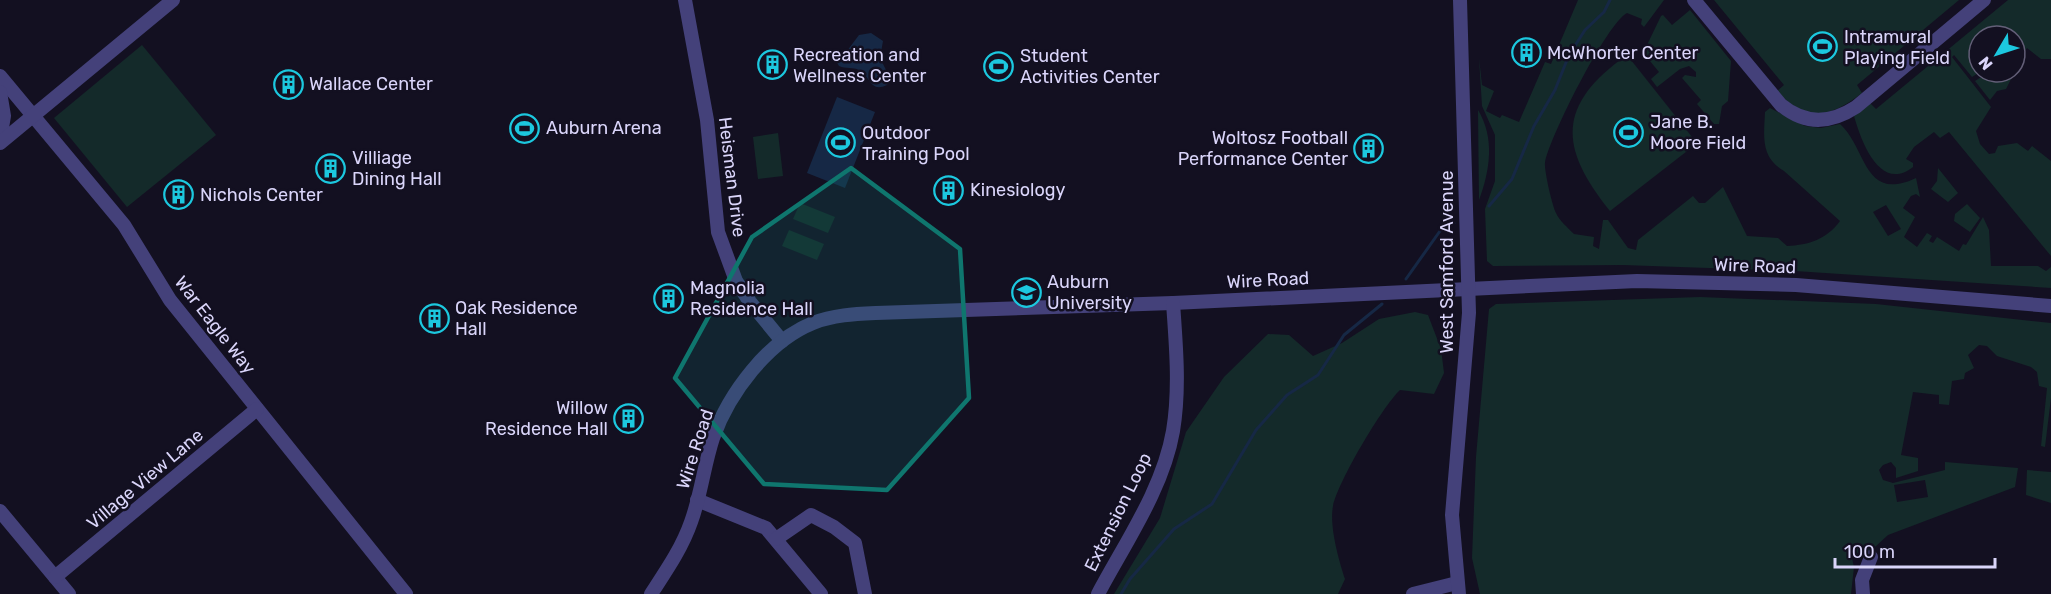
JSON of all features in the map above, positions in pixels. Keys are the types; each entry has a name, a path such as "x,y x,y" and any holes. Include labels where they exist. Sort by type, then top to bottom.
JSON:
{"street":[{"path":"0,141 173,0"},
{"name":"Heisman Drive","path":"685,0 707,120 718,232 736,281 783,342"},
{"name":"West Samford Avenue","path":"1458,589 1452,515 1455,461 1464,386 1469,288 1460,0"},
{"path":"1694,0 1781,105 1803,119 1818,121 1839,117 1856,107 1984,0"},
{"name":"War Eagle Way","path":"0,76 124,225 170,300 406,594"},
{"path":"0,92 4,116 0,141"},
{"name":"Wire Road","path":"651,594 675,557 691,522 713,438 729,404 750,374 783,342 813,323 857,314 1173,303 1637,281 1796,285 2051,306"},
{"name":"Extension Loop","path":"1098,594 1150,496 1162,470 1173,433 1177,395 1173,303"},
{"name":"Village View Lane","path":"55,577 257,408"},
{"path":"697,500 766,528 821,594"},
{"path":"0,511 69,594"},
{"path":"776,539 811,515 834,527 855,543 865,594"},
{"path":"1863,594 1862,580 1871,557"},
{"path":"1413,594 1458,589"}],"highlighted area":[{"path":"851,168 960,249 969,398 887,490 764,484 675,378 752,237"}],"green space":[{"path":"1578,0 1664,0 1644,27 1641,24 1642,19 1627,13 1606,37 1567,107 1545,163 1557,216 1574,234 1594,237 1593,246 1599,249 1603,220 1608,220 1628,248 1636,250 1638,240 1693,196 1699,203 1705,203 1723,187 1747,236 1778,238 1787,246 1803,244 1823,237 1840,221 1776,165 1767,153 1764,138 1765,112 1770,108 1805,126 1821,128 1840,124 1849,134 1868,169 1876,178 1886,183 1899,184 1916,178 1920,197 1916,194 1911,196 1903,208 1915,217 1904,237 1917,247 1927,233 1932,236 1929,241 1933,243 1937,237 1959,251 1963,244 1966,245 1983,217 1989,230 1991,266 2038,266 2046,271 2051,267 2051,288 1795,271 1623,265 1493,266 1487,261 1485,209 1495,181 1495,135 1482,106 1479,58 1482,85 1494,91 1486,111 1500,118 1502,115 1519,122 1545,62 1551,64","holes":["1886,205 1901,229 1888,236 1873,212"]},
{"name":"Intramural Playing Field","path":"1714,0 1959,0 1857,85 1862,93 1840,107 1819,113 1798,109 1777,91 1784,85"},
{"path":"2008,0 2051,0 2051,59 2041,59 2027,48 2027,24 1979,24"},
{"path":"1690,10 1731,61 1728,101 1722,106 1719,124 1714,124 1697,104 1701,100 1682,78 1685,75 1696,77 1696,72 1689,66 1680,69 1657,87 1651,79 1659,72 1641,50 1647,45 1661,16 1663,15 1672,25"},
{"path":"1967,34 1967,71 1954,55 1952,57 1967,76 1967,84 1973,84 1991,107 1976,131 1980,144 1989,154 1995,153 1998,146 2017,143 2028,151 2032,146 2051,161 2051,256 1949,132 1940,138 1934,132 1914,147 1906,159 1913,163 1913,167 1901,173 1891,174 1882,169 1867,150 1854,116 1870,103 1876,109"},
{"path":"142,45 216,135 127,207 54,118"},
{"name":"Jane B. Moore Field","path":"1627,55 1692,137 1691,148 1610,211 1581,167 1574,147 1573,128 1577,110 1587,92 1604,73"},
{"path":"1977,84 2008,84 2006,89 1997,91 1990,100"},
{"path":"1478,110 1489,143 1488,166 1479,200"},
{"path":"778,133 783,176 758,179 753,137"},
{"path":"1938,168 1958,193 1948,202 1931,189 1937,181"},
{"path":"800,203 835,217 828,233 793,219"},
{"path":"1967,204 1980,218 1970,232 1954,221 1955,214"},
{"path":"789,230 824,244 817,260 782,246"},
{"path":"1700,297 1876,304 2051,323 2051,398 2045,447 2041,446 2047,388 2039,386 2037,372 2031,367 1997,356 1987,346 1979,345 1968,355 1974,368 1965,373 1964,379 1952,381 1949,405 1939,404 1939,395 1913,392 1901,455 1918,458 1918,471 1896,478 1896,468 1891,462 1883,465 1879,470 1883,480 1893,483 1945,470 1945,462 2018,468 2015,487 1888,535 1863,558 1849,545 1854,567 1851,594 1480,594 1472,558 1476,457 1489,309 1496,304","holes":["1925,480 1928,497 1897,502 1894,485"]},
{"path":"1415,312 1428,315 1441,349 1444,373 1434,394 1400,390 1372,428 1343,480 1332,514 1335,543 1345,579 1338,594 1114,594 1160,518 1186,432 1224,377 1268,334 1289,335 1313,356 1342,343 1379,319"},
{"path":"2027,470 2051,472 2051,503 2026,495"}],"water":[{"path":"871,33 883,41 880,58 890,78 887,85 881,87 874,86 859,70 839,66 833,56 835,53 847,51 859,35"},
{"name":"Outdoor Training Pool","path":"837,97 875,112 845,188 807,173"}],"waterway":[{"path":"1489,206 1512,179 1534,126 1555,90 1569,55 1585,30 1604,12 1610,0"},
{"path":"1406,279 1440,231 1454,223"},
{"path":"1121,594 1130,579 1174,529 1212,504 1256,430 1287,395 1318,375 1344,335 1382,304"}],"place":[{"name":"Intramural Playing Field","path":"1823,47"},
{"name":"McWhorter Center","path":"1526,53"},
{"name":"Recreation and Wellness Center","path":"772,65"},
{"name":"Student Activities Center","path":"999,66"},
{"name":"Wallace Center","path":"288,84"},
{"name":"Auburn Arena","path":"525,128"},
{"name":"Jane B. Moore Field","path":"1629,132"},
{"name":"Outdoor Training Pool","path":"841,143"},
{"name":"Woltosz Football Performance Center","path":"1369,148"},
{"name":"Villiage Dining Hall","path":"331,168"},
{"name":"Kinesiology","path":"949,190"},
{"name":"Nichols Center","path":"179,195"},
{"name":"Auburn University","path":"1026,292"},
{"name":"Magnolia Residence Hall","path":"669,298"},
{"name":"Oak Residence Hall","path":"434,318"},
{"name":"Willow Residence Hall","path":"629,418"}]}
